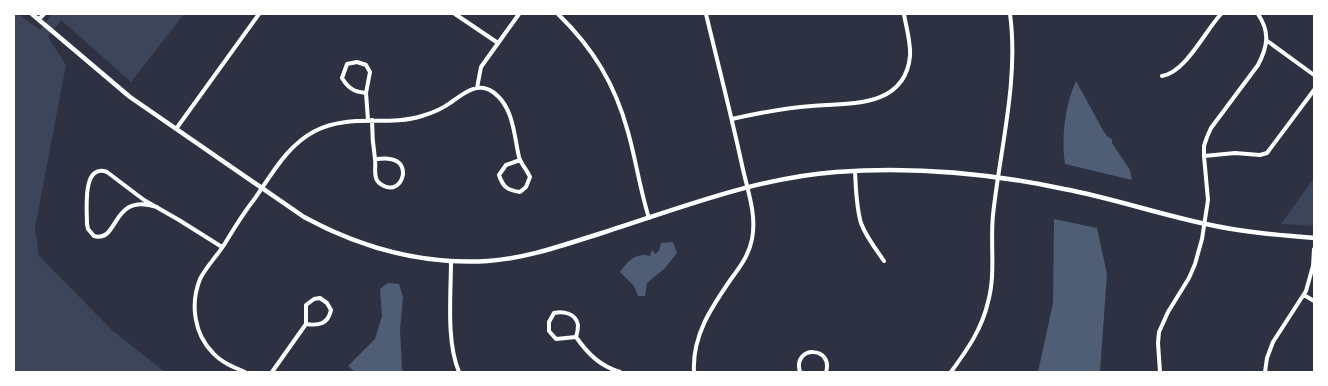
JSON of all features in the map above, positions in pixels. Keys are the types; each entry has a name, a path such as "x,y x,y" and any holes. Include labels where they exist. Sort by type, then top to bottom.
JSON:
{"street":[{"path":"32,14 114,85 304,217 343,237 412,257 451,261 491,261 526,256 747,187 811,175 893,169 934,171 997,178 1090,194 1205,224 1314,238"},
{"path":"39,19 44,14"},
{"path":"176,129 259,14"},
{"path":"455,14 498,43"},
{"path":"477,88 478,77 482,67 519,14"},
{"path":"558,14 577,32 609,79 620,105 628,132 649,218"},
{"path":"694,372 695,351 699,334 706,317 748,253 752,240 754,221 732,119 706,14"},
{"path":"732,119 802,107 862,103 885,95 895,88 903,78 908,67 910,54 904,14"},
{"path":"951,372 976,336 989,302 992,284 992,233 997,178 1011,78 1012,32 1010,14"},
{"path":"1162,76 1172,72 1182,64 1221,14"},
{"path":"1160,372 1159,332 1163,321 1189,278 1195,264 1205,224 1208,200 1204,146 1209,132 1258,65 1262,56 1266,40 1265,28 1258,14"},
{"path":"1266,40 1314,75"},
{"path":"366,93 356,92 347,86 342,78 348,64 357,62 366,65 370,72 366,93 376,179 387,188 396,186 402,181 404,172 401,164 392,159 375,159"},
{"path":"245,372 224,362 213,354 199,331 194,305 200,279 242,215 285,156 308,135 342,122 406,119 421,116 449,104 466,91 477,88 487,89 493,92 506,109 514,128 520,160 530,177 526,186 520,192 509,190 502,184 500,175 506,165 520,160"},
{"path":"1204,156 1235,153 1260,155 1267,152 1314,90"},
{"path":"156,208 138,204 130,207 116,219 109,233 105,236 94,236 88,229 87,224 89,180 100,170 107,172 156,208 222,247"},
{"path":"854,171 862,224 884,261"},
{"path":"1265,372 1267,358 1273,342 1304,295 1310,279 1314,248"},
{"path":"451,261 453,354 459,372"},
{"path":"1304,295 1314,301"},
{"path":"272,372 306,324 306,305 314,299 320,298 327,303 331,310 329,317 322,324 315,326 306,324"},
{"path":"576,338 556,339 549,331 549,322 554,313 563,311 573,316 578,324 576,338 587,352 611,370 620,372"},
{"path":"800,372 800,360 811,352 824,356 827,371 834,372"}],"shaded area":[{"path":"14,14 18,14 40,30 52,14 184,14 131,82 61,20 48,37 66,65 35,228 39,256 113,331 165,372 14,372"},
{"path":"1076,81 1104,132 1112,139 1112,143 1130,170 1132,180 1065,164 1063,143 1065,122 1069,100"},
{"path":"1314,178 1314,226 1281,224"},
{"path":"1054,219 1097,228 1107,274 1100,372 1038,372 1053,303"},
{"path":"673,242 677,253 665,268 647,283 645,296 638,296 634,286 620,272 632,259 640,255 650,256 652,250 655,254 659,251 661,243"},
{"path":"388,283 399,284 403,297 400,330 402,369 404,372 355,372 348,366 375,339 382,316 380,289"}]}
